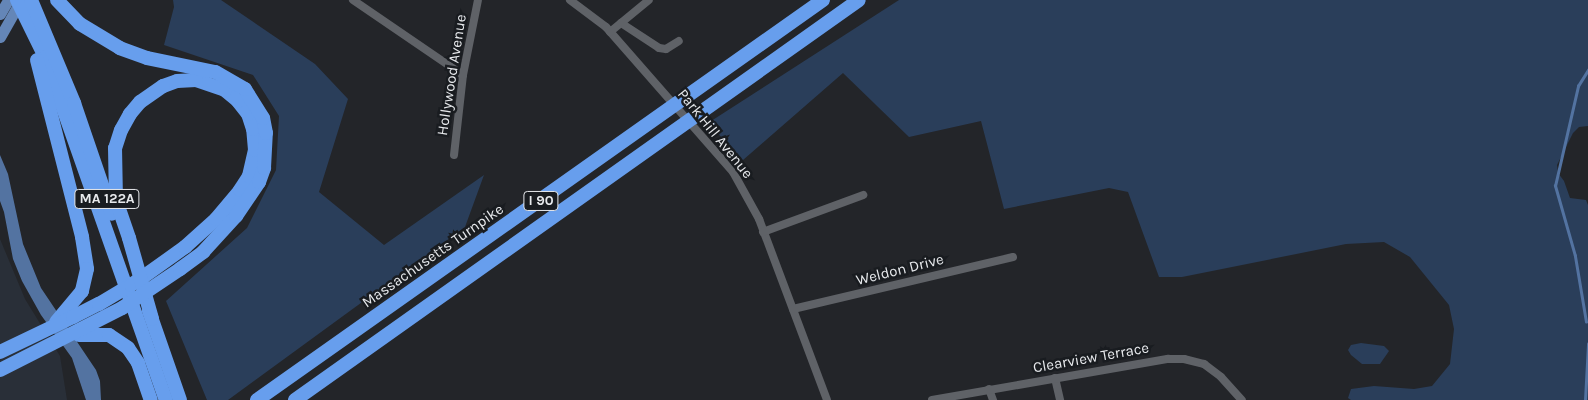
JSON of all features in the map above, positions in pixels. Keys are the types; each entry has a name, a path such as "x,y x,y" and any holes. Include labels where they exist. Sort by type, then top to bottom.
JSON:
{"highway":[{"name":"MA 122A","path":"17,0 32,30 62,104 166,400"},
{"name":"MA 122A","path":"31,0 74,103 180,400"},
{"path":"0,370 83,332 161,283 203,252 236,216 259,182 266,151 266,133 262,118 245,90 234,81 200,68 148,58 120,48 80,24 57,0"},
{"name":"Massachusetts Turnpike","path":"257,400 823,0"},
{"name":"I 90","path":"296,400 860,0"},
{"path":"32,30 33,47 45,88 86,255 86,279 71,313"},
{"path":"0,352 49,328 71,313 117,293 156,268 185,248 216,219 240,190 249,176 255,150 253,129 248,114 238,101 225,90 213,84 196,80 177,81 152,93 130,114 121,130 115,148 116,200 152,319"},
{"path":"83,332 108,335 128,348 138,363 150,400"}],"main road":[{"path":"0,14 8,0"},
{"path":"0,37 21,0"}],"street":[{"path":"353,0 463,75"},
{"name":"Hollywood Avenue","path":"454,155 463,75 478,0"},
{"name":"Park Hill Avenue","path":"570,0 610,32 720,157 739,183 764,232 827,400"},
{"path":"610,32 649,0"},
{"path":"621,23 659,48 666,49 679,41"},
{"path":"764,232 863,195"},
{"name":"Weldon Drive","path":"793,309 1013,257"},
{"name":"Clearview Terrace","path":"932,400 1168,359 1184,359 1204,364 1220,377 1242,400"},
{"path":"1055,378 1060,400"},
{"path":"988,389 992,400"}],"shaded area":[{"path":"173,0 221,0 315,64 348,99 319,192 384,245 484,175 465,227 228,400 207,400 166,301 247,228 276,170 279,116 253,75 164,45 174,7"},
{"path":"899,0 1588,0 1588,126 1579,127 1573,133 1557,165 1558,173 1564,181 1570,198 1586,200 1588,205 1588,400 1351,400 1348,398 1351,389 1374,386 1414,389 1432,386 1450,364 1454,329 1449,305 1410,257 1384,242 1346,244 1182,277 1159,277 1128,192 1109,188 1004,209 981,121 909,137 843,73 743,160 708,123"},
{"path":"0,155 8,174 23,244 41,288 96,370 100,381 101,400 86,400 72,358 41,315 22,281 13,259 0,201"},
{"path":"0,239 25,299 60,356 67,400 0,400"},
{"path":"1361,343 1384,346 1389,351 1380,364 1362,364 1348,350 1351,345"}],"waterway":[{"path":"1586,322 1575,256 1555,186 1578,86 1588,70"},
{"path":"1585,400 1588,344"}]}
